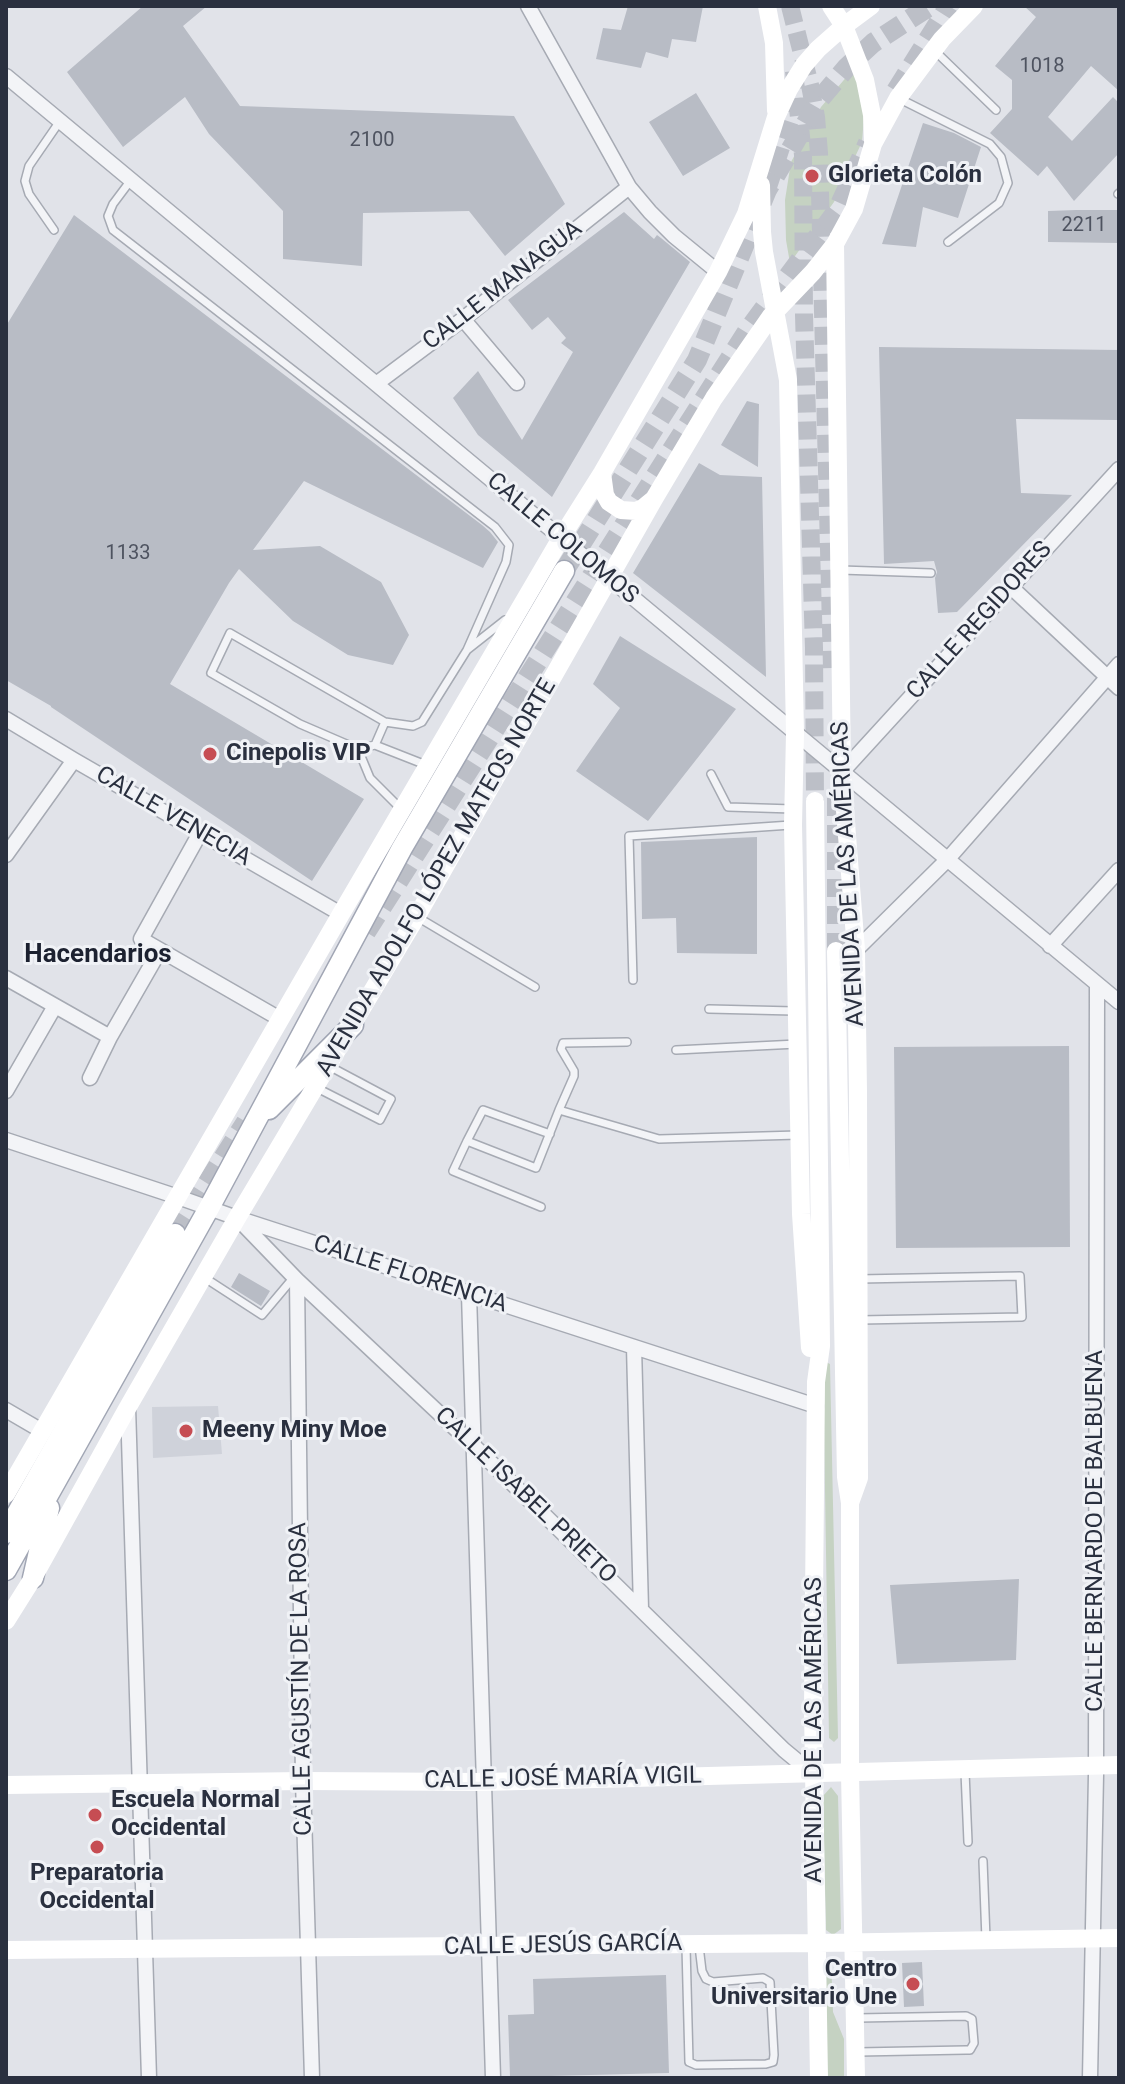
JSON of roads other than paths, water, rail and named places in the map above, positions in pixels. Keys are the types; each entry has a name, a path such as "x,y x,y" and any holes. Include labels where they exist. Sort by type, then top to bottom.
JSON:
{"main road":[{"path":"767,6 774,43 776,117"},
{"path":"831,6 844,26 860,63 868,90 873,144"},
{"path":"6,1494 341,914 718,272 738,233 776,117 789,89 804,65 844,26 871,6"},
{"path":"873,144 898,98 933,49 974,6"},
{"name":"AVENIDA ADOLFO LÓPEZ MATEOS NORTE","path":"6,1621 722,385 775,310 813,272 835,244 854,209 873,144"},
{"name":"AVENIDA DE LAS AMÉRICAS","path":"761,167 762,232 788,380 801,1214 809,1347 816,1382"},
{"name":"AVENIDA DE LAS AMÉRICAS","path":"835,244 842,772 856,950 859,1478 850,1503"},
{"path":"602,473 605,495 621,510 643,508 654,499"},
{"name":"AVENIDA ADOLFO LÓPEZ MATEOS NORTE","path":"6,1570 209,1208 402,848 564,571"},
{"name":"AVENIDA DE LAS AMÉRICAS","path":"815,801 821,1346 816,1382 813,1774 819,2078"},
{"name":"AVENIDA DE LAS AMÉRICAS","path":"836,951 846,1477 850,1503 850,1773 856,2078"},
{"path":"253,1126 353,1025"},
{"path":"6,1533 175,1234"},
{"path":"33,1578 55,1486"},
{"name":"CALLE JOSÉ MARÍA VIGIL","path":"6,1785 484,1782 1119,1765"},
{"name":"CALLE JESÚS GARCÍA","path":"6,1950 1119,1938"}],"street":[{"path":"528,6 629,187 674,236 718,272"},
{"path":"840,6 844,26"},
{"name":"CALLE COLOMOS","path":"6,76 1119,1002"},
{"name":"CALLE MANAGUA","path":"376,384 629,187"},
{"path":"463,319 517,383"},
{"name":"CALLE REGIDORES","path":"842,772 1119,469"},
{"path":"1011,587 1119,688"},
{"path":"856,950 947,860 1119,664"},
{"name":"CALLE VENECIA","path":"6,719 341,914"},
{"path":"6,855 74,760"},
{"path":"200,833 141,939 280,1019"},
{"path":"1050,946 1119,870"},
{"path":"90,1078 160,950"},
{"path":"6,978 110,1037"},
{"name":"CALLE BERNARDO DE BALBUENA","path":"1090,2078 1096,1766 1097,984"},
{"path":"6,1091 55,1006"},
{"name":"CALLE FLORENCIA","path":"6,1140 816,1406"},
{"name":"CALLE ISABEL PRIETO","path":"237,1218 784,1750 813,1774"},
{"name":"CALLE AGUSTÍN DE LA ROSA","path":"296,1278 306,1948 312,2078"},
{"path":"469,1294 493,2078"},
{"path":"634,1347 641,1609"},
{"path":"128,1407 149,2078"},
{"path":"6,1410 42,1431"}],"lane":[{"path":"933,49 996,110"},
{"path":"898,98 990,144 1001,157 1008,183 999,203 948,242"},
{"path":"54,230 29,194 25,181 29,166 60,121"},
{"path":"131,180 108,216 113,230 495,527 509,545 506,562 467,650 422,722 413,726 385,722 230,633 211,673 300,724 358,749 375,745 428,766"},
{"path":"838,570 931,573"},
{"path":"467,650 519,609"},
{"path":"375,745 385,722"},
{"path":"358,749 370,778 402,811"},
{"path":"711,774 728,807 794,817"},
{"path":"633,980 629,836 794,817"},
{"path":"417,916 535,987"},
{"path":"709,1009 797,1011"},
{"path":"467,1141 536,1168 574,1076 561,1049 563,1043 627,1042"},
{"path":"676,1050 798,1044"},
{"path":"315,1088 380,1120 391,1099 329,1065"},
{"path":"541,1207 453,1171 483,1110 550,1134"},
{"path":"559,1110 659,1139 800,1135"},
{"path":"859,1279 1020,1276 1022,1317 860,1320"},
{"path":"203,1277 262,1315 296,1278"},
{"path":"965,1769 968,1842"},
{"path":"983,1861 986,1941"},
{"path":"692,1944 706,1979 713,1982 763,1978 770,1982 773,2062 696,2065 689,2062 692,1944"},
{"path":"855,2018 966,2016 972,2019 974,2043 970,2050 855,2052"}],"tunnel":[{"path":"790,6 810,85 819,153 832,668"},
{"path":"564,571 697,360 767,190 820,99 873,43 930,6"},
{"path":"896,91 949,6"},
{"path":"794,71 803,155 815,801"},
{"path":"767,190 795,105"},
{"path":"366,932 748,330 837,211 868,143"},
{"path":"836,789 836,951"},
{"path":"175,1234 246,1122"}],"place":[{"name":"Glorieta Colón","path":"812,176"},
{"name":"Cinepolis VIP","path":"210,754"},
{"name":"Meeny Miny Moe","path":"186,1431"},
{"name":"Escuela Normal Occidental","path":"95,1815"},
{"name":"Preparatoria Occidental","path":"97,1847"},
{"name":"Centro Universitario Une","path":"913,1984"}],"district":[{"name":"Hacendarios","path":"98,955"}]}
